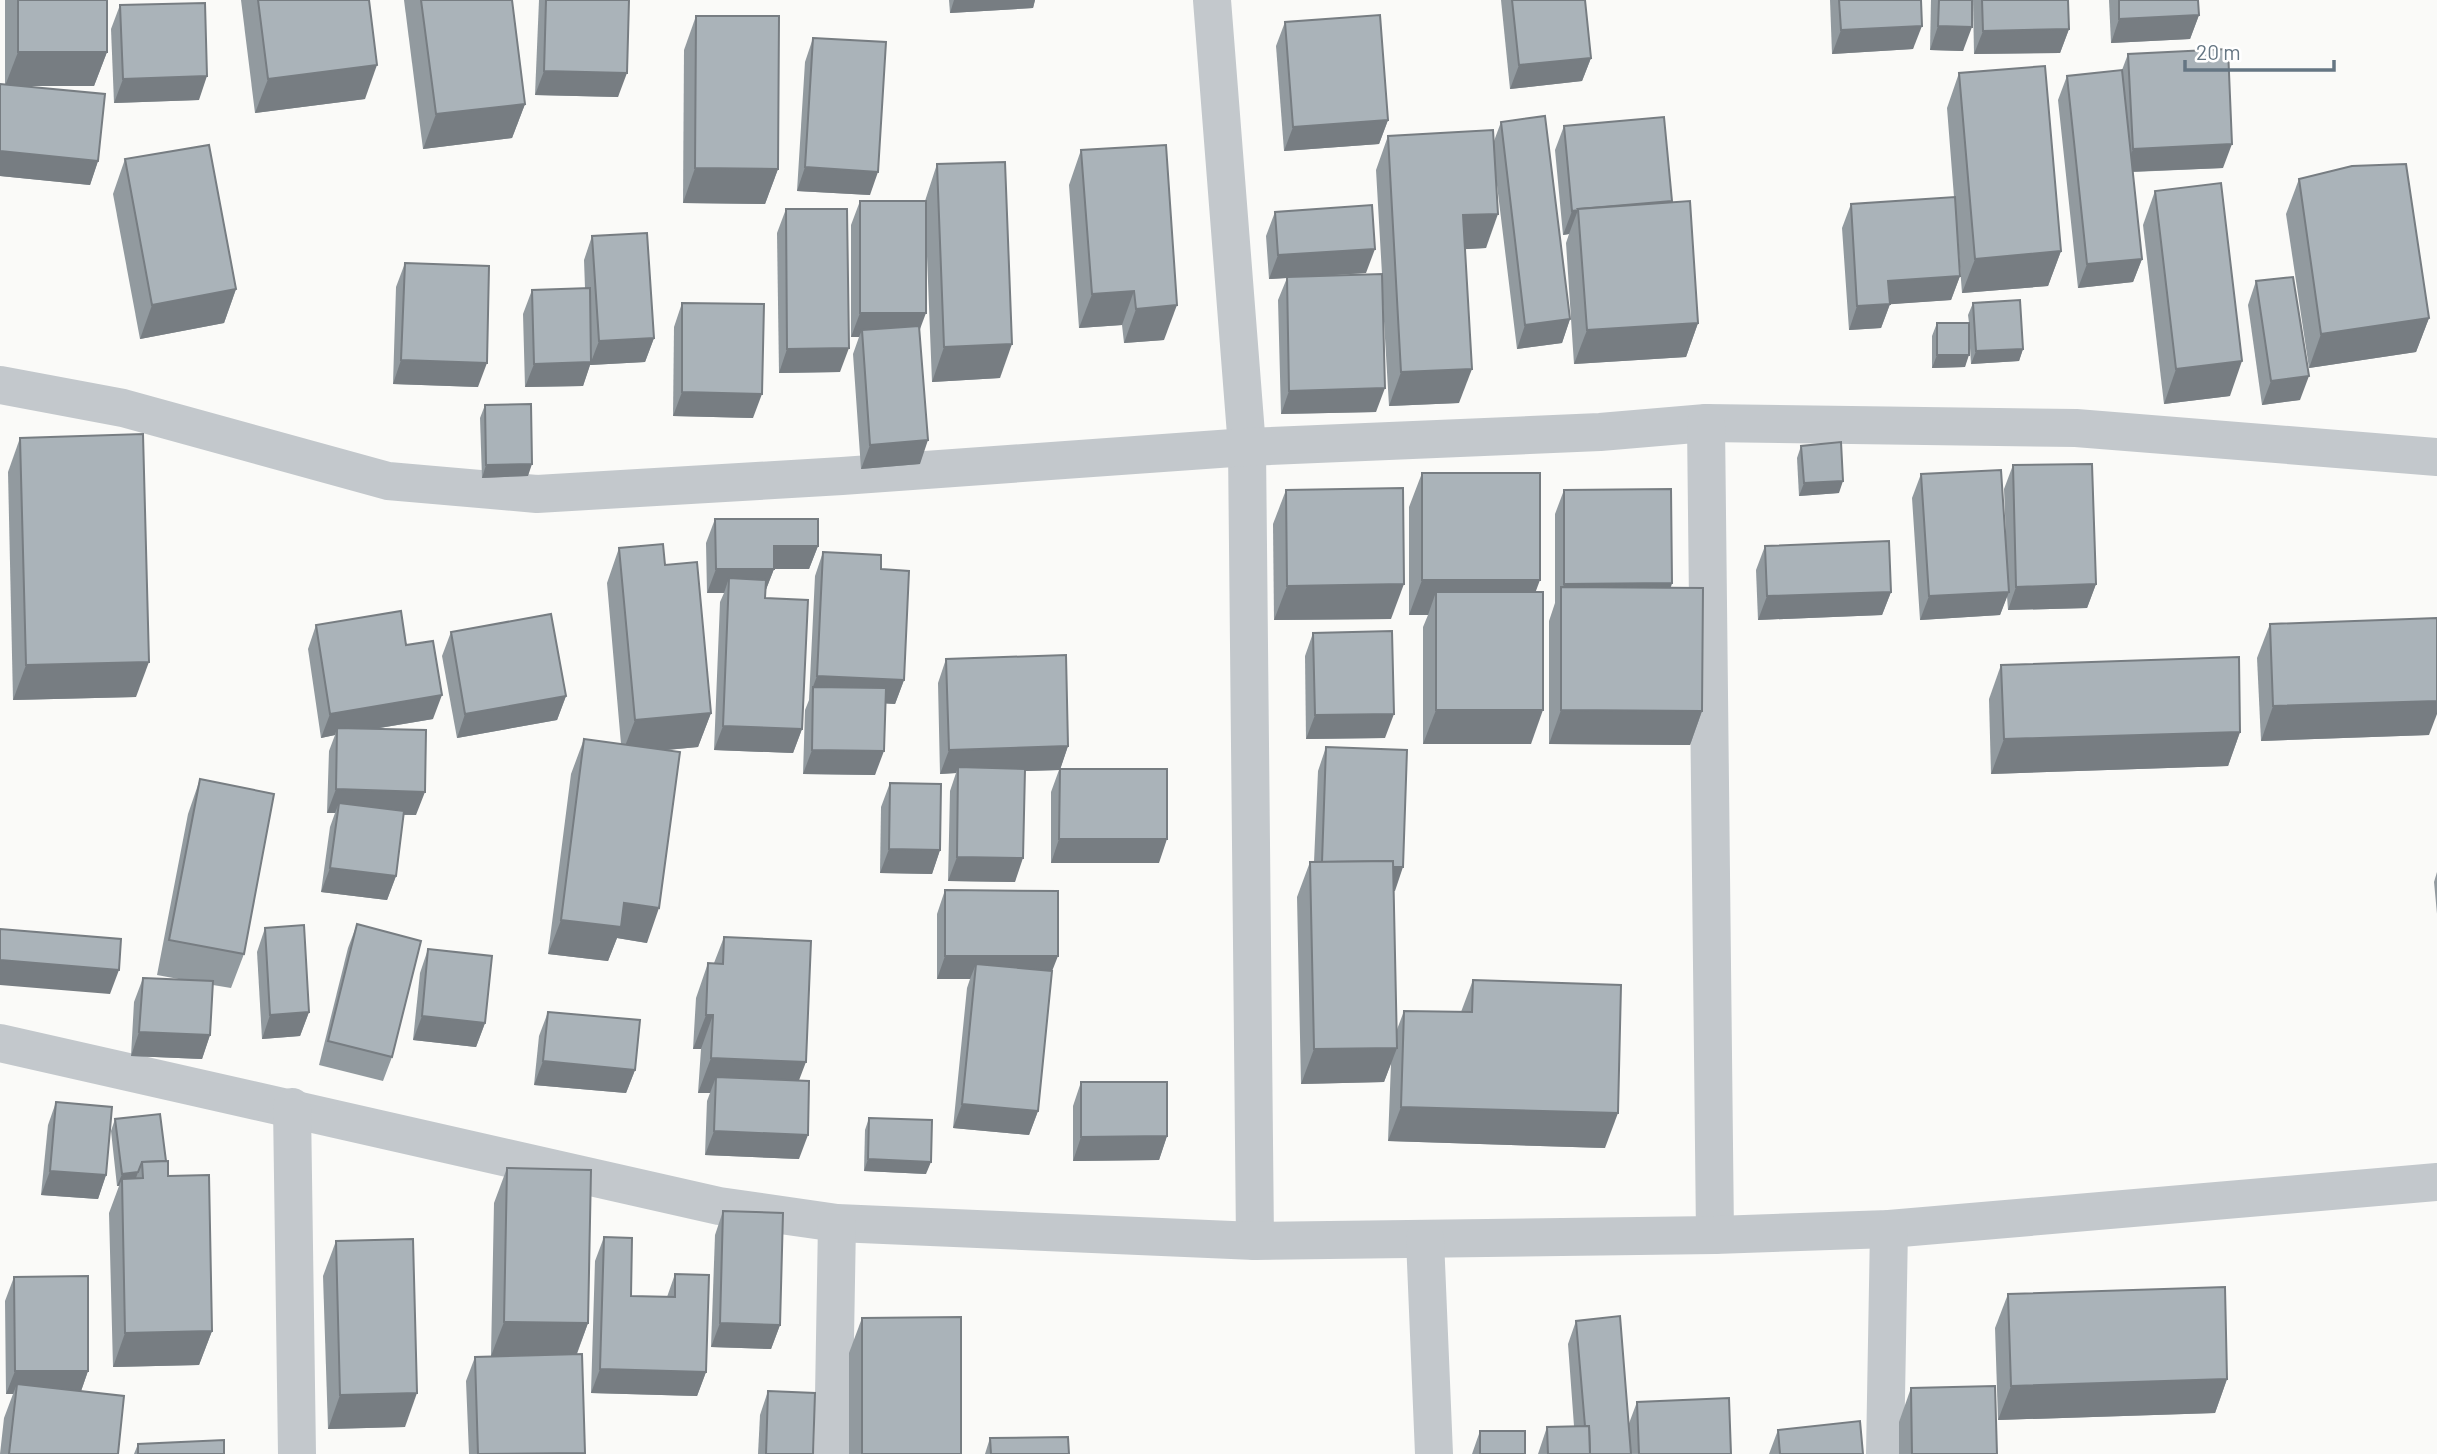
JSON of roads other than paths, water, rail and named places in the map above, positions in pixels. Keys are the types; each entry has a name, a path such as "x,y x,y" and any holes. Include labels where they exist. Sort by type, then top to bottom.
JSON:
{"street":[{"path":"1212,0 1247,447 1255,1241"},
{"path":"0,385 123,408 388,481 537,494 842,476 1247,447 1600,432 1706,423 2076,428 2437,457"},
{"path":"1706,423 1715,1235"},
{"path":"0,1043 292,1107 719,1206 837,1223 1255,1241 1715,1235 1889,1229 2437,1182"},
{"path":"292,1107 297,1454"},
{"path":"833,1454 837,1223"},
{"path":"1885,1454 1889,1229"},
{"path":"1425,1239 1434,1454"}]}
